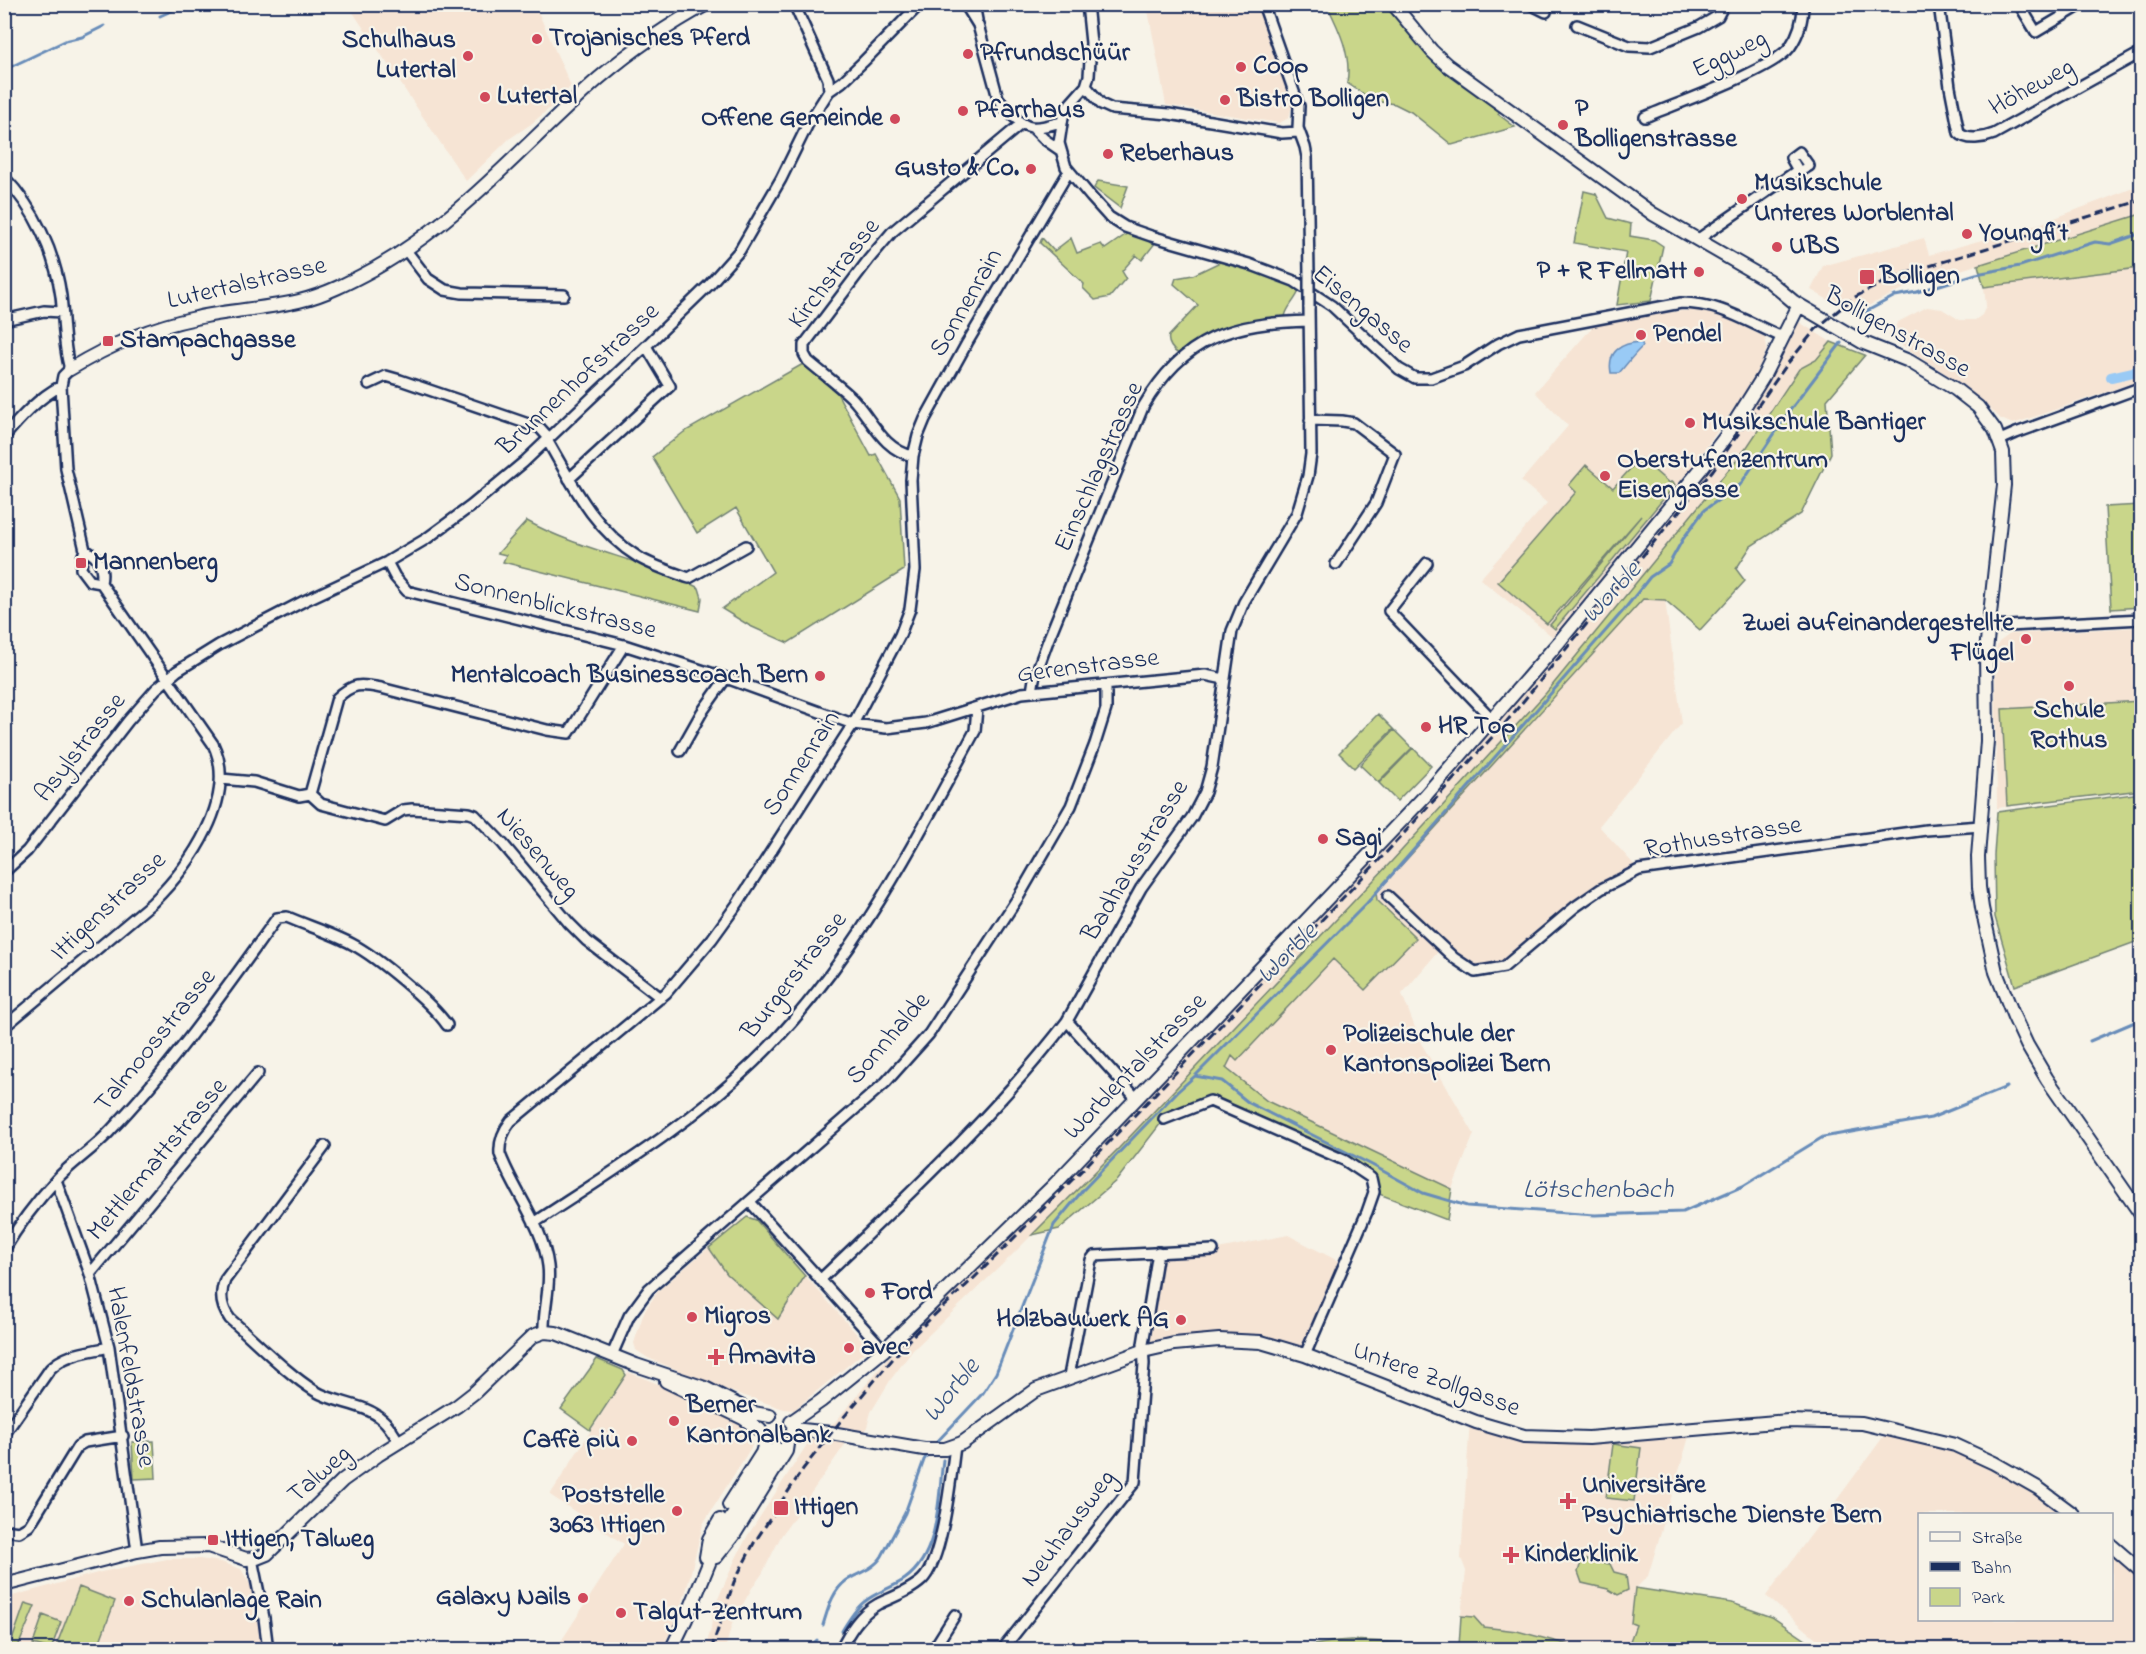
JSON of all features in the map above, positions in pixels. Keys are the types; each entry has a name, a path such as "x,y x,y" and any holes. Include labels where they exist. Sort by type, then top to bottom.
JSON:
{"main road":[{"name":"Lutertalstrasse","path":"70,369 125,341 179,322 299,301 324,294 376,268 464,206 620,61 666,28 707,4"},
{"name":"Bolligenstrasse","path":"1393,4 1432,51 1447,65 1653,214 1774,284 1799,305 1864,343 1904,358 1955,389 1978,407 1995,430 2003,452 2004,485 1986,651 1986,761 1978,870 1982,908 1996,972 2021,1032 2047,1079 2142,1216"},
{"name":"Worblentalstrasse","path":"792,1426 884,1350 1054,1185 1425,796 1559,642 1700,470 1763,377 1799,305"},
{"name":"Talweg","path":"252,1559 267,1554 343,1480 378,1455 457,1406 475,1392 528,1339 544,1332"},
{"path":"544,1332 556,1333 636,1365 681,1378 723,1395 754,1413 770,1416 781,1415 792,1426 924,1449 950,1447"},
{"name":"Untere Zollgasse","path":"950,1447 969,1438 1028,1394 1069,1376 1143,1351 1174,1344 1219,1340 1261,1342 1305,1355 1476,1422 1524,1436 1589,1438 1788,1420 1862,1423 1955,1445 1994,1463 2038,1488 2070,1513"},
{"path":"636,1365 743,1418 760,1430"},
{"path":"770,1416 764,1421 760,1430 761,1436 776,1445"},
{"path":"670,1650 686,1619 725,1526 776,1445 792,1437 792,1426"},
{"path":"4,1585 137,1551 171,1546 208,1546 252,1559"},
{"path":"2113,1547 2142,1572"}],"street":[{"path":"794,4 828,79 829,91"},
{"name":"Brunnenhofstrasse","path":"168,679 219,645 387,562 416,545 471,506 548,439 709,285 740,250 781,180 808,124 829,91 863,62 920,4"},
{"path":"965,4 978,26"},
{"path":"974,4 978,26 1000,101 1021,124 1034,129 1060,150"},
{"path":"1069,171 1060,150 1061,122 1070,104 1086,86 1091,52 1087,4"},
{"name":"Badhausstrasse","path":"820,1280 984,1121 1032,1067 1067,1021 1141,888 1192,817 1202,798 1212,767 1232,631 1239,611 1289,529 1301,504 1310,465 1307,157 1298,132 1299,106 1263,4"},
{"path":"1530,4 1546,12"},
{"name":"Eggweg","path":"1577,24 1629,46 1650,47 1699,27 1718,16 1724,4"},
{"name":"Eggweg","path":"1645,117 1767,66 1788,49 1801,28 1803,4"},
{"name":"Höheweg","path":"1939,4 1950,87 1959,133 1965,137 1983,137 1994,134 2142,52"},
{"path":"2019,4 2036,32 2083,4"},
{"path":"1086,86 1101,104 1112,110 1169,114 1282,133 1298,132"},
{"path":"1034,129 1061,122"},
{"name":"Kirchstrasse","path":"913,456 898,452 888,443 851,397 808,361 804,354 804,345 887,237 1021,124"},
{"path":"1697,240 1798,170"},
{"name":"Sonnenrain","path":"544,1332 549,1275 545,1251 534,1223 500,1154 501,1139 511,1121 661,998 712,939 732,912 853,724 900,635 910,609 915,570 911,480 913,456 922,427 1069,171"},
{"name":"Eisengasse","path":"1069,171 1118,224 1288,277 1336,310 1399,369 1415,378 1431,378 1446,374 1519,334 1681,303 1719,308 1782,337"},
{"path":"4,177 23,201 45,237 55,269 66,355 70,369 63,376 61,386 50,392 24,414 4,437"},
{"path":"405,249 428,279 445,290 462,293 564,295"},
{"path":"4,320 44,311 62,312"},
{"name":"Einschlagstrasse","path":"1032,692 1034,679 1049,638 1143,407 1153,390 1190,350 1214,336 1255,325 1309,321"},
{"path":"569,479 670,386 646,346"},
{"path":"369,384 386,376 540,428 589,512 628,550 643,560 689,579 746,546"},
{"name":"Ittigenstrasse","path":"4,1027 152,903 178,876 202,836 215,805 221,779 219,761 213,744 101,583 90,581 82,573 81,563 85,550 66,469 61,386"},
{"path":"2000,440 2142,387"},
{"path":"1310,420 1354,423 1395,454 1376,503 1336,564"},
{"name":"Ittigenstrasse","path":"85,550 100,562 103,575 101,583"},
{"name":"Sonnenblickstrasse","path":"387,562 395,577 407,591 624,645 726,678 853,724"},
{"path":"1427,563 1389,611 1493,720"},
{"path":"1989,627 2142,619"},
{"path":"310,794 337,698 346,689 362,685 381,688 547,730 569,733 624,645"},
{"name":"Gerenstrasse","path":"853,724 886,728 926,723 1022,693 1205,675 1224,679"},
{"path":"680,750 702,712 726,678"},
{"name":"Asylstrasse","path":"4,872 27,851 128,721 168,679"},
{"name":"Sonnhalde","path":"612,1355 629,1316 649,1289 886,1082 929,1034 1019,896 1071,806 1106,709 1106,686"},
{"name":"Burgerstrasse","path":"534,1223 636,1157 688,1119 754,1062 800,1012 858,932 907,856 975,731 977,708"},
{"name":"Niesenweg","path":"221,779 254,783 299,796 310,794 321,804 385,821 403,810 412,808 469,813 475,816 503,844 569,923 587,941 661,998"},
{"name":"Rothusstrasse","path":"1388,896 1454,958 1475,972 1504,967 1575,907 1601,889 1639,870 1926,830 1981,826"},
{"name":"Talmoosstrasse","path":"4,1250 56,1180 110,1132 159,1075 210,1011 277,918 287,917 351,943 417,994 441,1016 447,1025"},
{"path":"1067,1021 1137,1099"},
{"name":"Mettlermattstrasse","path":"90,1274 258,1073"},
{"path":"1164,1119 1210,1101 1344,1160 1371,1178 1374,1192 1367,1212 1305,1355"},
{"path":"324,1146 225,1280 221,1293 224,1311 230,1319 303,1382 328,1398 364,1409 378,1416 399,1442"},
{"name":"Halenfeldstrasse","path":"56,1180 90,1274 109,1347 137,1551"},
{"path":"750,1202 884,1350"},
{"path":"1069,1376 1091,1260 1094,1256 1213,1250"},
{"name":"Neuhausweg","path":"1002,1650 1135,1482 1143,1351 1158,1252"},
{"path":"4,1435 57,1361 109,1347"},
{"path":"4,1530 19,1532 28,1526 78,1446 85,1442 123,1436"},
{"path":"840,1650 864,1614 876,1605 913,1586 929,1571 942,1527 950,1447"},
{"path":"252,1559 268,1650"},
{"path":"933,1650 955,1615"}],"shaded area":[{"name":"Lutertal","path":"348,5 535,5 571,86 551,107 509,139 466,181"},
{"path":"1147,5 1257,5 1292,105 1289,118 1279,123 1166,105"},
{"path":"2141,185 2141,214 1909,286 1862,307 1855,315 1811,290 1823,266 1924,238 1929,255 2042,223"},
{"path":"2141,266 2141,380 2013,424 2001,419 1967,388 1888,336 1898,322 1927,307 1942,309 1960,320 1975,320 1982,315 1986,306 1984,287"},
{"name":"Oberstufenzentrum Eisengasse","path":"1696,310 1717,314 1765,337 1767,348 1763,359 1747,390 1688,472 1553,637 1480,579 1547,503 1521,481 1568,426 1535,392 1597,322"},
{"path":"1799,322 1831,342 1816,360 1799,369 1747,447 1546,693 1391,862 1119,1148 913,1350 891,1379 871,1412 864,1438 851,1436 781,1536 762,1574 732,1624 725,1649 705,1650 713,1610 736,1558 748,1535 812,1437 835,1422 898,1346 1060,1189 1482,742 1706,473 1769,381"},
{"path":"1643,599 1665,600 1682,723 1599,826 1639,870 1601,889 1504,967 1475,972 1442,947 1402,994 1421,1043 1474,1134 1452,1189 1267,1101 1226,1068 1232,1056 1376,893"},
{"name":"Schule Rothus","path":"2141,627 2141,790 1997,808 1995,651 1999,642 2010,634"},
{"path":"749,1217 756,1220 869,1348 794,1410 784,1409 727,1390 648,1358 636,1350 634,1343 644,1312 658,1291 742,1219"},
{"path":"1288,1235 1344,1264 1305,1355 1261,1342 1143,1351 1158,1252 1213,1250"},
{"path":"628,1372 716,1407 748,1428 752,1434 752,1446 703,1524 677,1620 661,1649 556,1649 624,1544 550,1495"},
{"name":"Universitäre Psychiatrische Dienste Bern","path":"1470,1419 1524,1436 1691,1430 1648,1576 1636,1588 1732,1603 1772,1617 1819,1649 1584,1649 1517,1631 1483,1627 1474,1617 1461,1616 1466,1571 1461,1558"},
{"path":"1889,1429 1955,1445 2071,1513 1918,1513 1918,1621 2113,1621 2113,1548 2141,1573 2141,1649 1829,1649 1766,1596"},
{"name":"Schulanlage Rain","path":"167,1559 199,1559 221,1562 241,1569 251,1586 263,1649 5,1650 5,1598 101,1572"}],"green space":[{"path":"1327,5 1385,5 1432,61 1500,111 1498,114 1515,127 1452,145 1411,112 1395,104 1374,101 1347,83 1346,53"},
{"path":"1098,181 1128,186 1120,208 1094,188"},
{"path":"1584,191 1596,194 1608,218 1631,224 1630,236 1654,240 1663,246 1651,301 1617,305 1626,252 1574,243"},
{"path":"2141,214 2142,266 2139,268 1984,287 1978,265"},
{"path":"1128,233 1156,242 1142,260 1136,255 1122,271 1126,278 1110,297 1095,300 1083,288 1084,284 1040,243 1042,238 1054,251 1071,238 1077,253 1101,244 1105,249"},
{"path":"1224,260 1257,269 1297,287 1299,291 1285,317 1256,320 1229,327 1203,338 1179,354 1171,346 1169,336 1198,305 1174,284 1176,278 1193,275"},
{"path":"1831,342 1865,355 1827,400 1831,453 1801,514 1751,546 1736,569 1745,581 1700,630 1665,600 1643,599 1376,893 1377,900 1416,938 1365,990 1333,959 1237,1061 1232,1056 1226,1068 1267,1101 1452,1189 1447,1220 1374,1192 1371,1178 1344,1160 1210,1101 1164,1119 1117,1180 1059,1229 1032,1235 1119,1148 1391,862 1546,693 1747,447 1799,369 1816,360"},
{"path":"803,364 837,393 871,456 876,454 900,498 904,570 788,643 750,626 722,609 773,572 736,508 697,533 652,457 684,432"},
{"path":"1640,458 1669,483 1675,485 1555,629 1550,625 1641,516 1547,624 1498,582 1576,492 1569,485 1586,465 1613,488"},
{"path":"2141,505 2141,607 2111,609 2105,507"},
{"path":"527,521 569,540 657,570 699,588 702,598 700,611 503,562 506,555 498,553"},
{"path":"2141,701 2141,790 2007,806 2002,709"},
{"path":"1378,714 1393,729 1354,768 1339,753"},
{"path":"1394,730 1412,748 1378,782 1360,765"},
{"path":"1413,748 1431,766 1397,801 1379,783"},
{"path":"2141,793 2141,940 2015,986 1995,917 1994,855 1997,812"},
{"path":"747,1217 756,1220 805,1276 778,1319 727,1274 709,1248"},
{"path":"597,1359 623,1370 626,1375 590,1430 561,1409"},
{"path":"154,1441 156,1478 134,1479 132,1442"},
{"path":"1613,1444 1641,1448 1634,1501 1606,1498"},
{"path":"1582,1559 1610,1564 1614,1572 1626,1575 1628,1590 1618,1595 1608,1589 1582,1583 1578,1572"},
{"path":"79,1587 115,1601 97,1649 55,1649"},
{"path":"1635,1588 1732,1603 1772,1617 1819,1649 1627,1649 1636,1625 1631,1623"},
{"path":"25,1603 35,1606 17,1649 9,1649"},
{"path":"43,1615 61,1622 51,1649 33,1644"},
{"path":"1461,1616 1474,1617 1483,1627 1517,1631 1584,1649 1290,1649 1351,1640 1459,1646"}],"water":[{"path":"1641,342 1643,346 1619,373 1611,373 1610,365 1613,354 1622,346"}],"waterway":[{"path":"160,16 187,4"},
{"path":"4,70 65,41 82,37 104,26"},
{"name":"Worble","path":"1860,318 1869,310 1895,296 1917,292 1976,274 2020,266 2095,242 2110,244 2142,233"},
{"path":"1864,314 1873,320"},
{"name":"Worble","path":"934,1445 983,1393 996,1373 1054,1225 1083,1190 1177,1092 1367,903 1623,611 1650,577 1669,564 1683,539 1704,510 1740,485 1791,409 1841,343"},
{"path":"2111,377 2142,370"},
{"name":"Lötschenbach","path":"2090,1041 2142,1019"},
{"name":"Lötschenbach","path":"1195,1076 1222,1081 1249,1103 1423,1193 1467,1206 1595,1215 1683,1212 1743,1186 1823,1137 1931,1118 2007,1087"},
{"name":"Worble","path":"823,1625 831,1601 842,1584 871,1567 882,1556 905,1513 929,1452"},
{"path":"842,1631 861,1605 874,1595 905,1579 925,1555 935,1525 943,1460"},
{"name":"Worble","path":"806,1650 817,1640"}],"railway":[{"path":"711,1650 734,1582 754,1543 803,1469 843,1418 913,1335 973,1279 1087,1165 1383,856 1507,721 1713,470 1788,363 1816,329 1853,298 1894,277 2142,200"}],"place":[{"name":"Trojanisches Pferd","path":"537,39"},
{"name":"Pfrundschüür","path":"968,54"},
{"name":"Schulhaus Lutertal","path":"468,56"},
{"name":"Coop","path":"1241,67"},
{"name":"Lutertal","path":"485,97"},
{"name":"Bistro Bolligen","path":"1225,100"},
{"name":"Pfarrhaus","path":"963,111"},
{"name":"Offene Gemeinde","path":"895,119"},
{"name":"P Bolligenstrasse","path":"1563,125"},
{"name":"Reberhaus","path":"1108,154"},
{"name":"Gusto & Co.","path":"1031,169"},
{"name":"Musikschule Unteres Worblental","path":"1742,199"},
{"name":"Youngfit","path":"1967,234"},
{"name":"UBS","path":"1777,247"},
{"name":"P + R Fellmatt","path":"1699,272"},
{"name":"Bolligen","path":"1867,277"},
{"name":"Pendel","path":"1641,335"},
{"name":"Stampachgasse","path":"108,341"},
{"name":"Musikschule Bantiger","path":"1690,423"},
{"name":"Oberstufenzentrum Eisengasse","path":"1605,476"},
{"name":"Mannenberg","path":"81,563"},
{"name":"Zwei aufeinandergestellte Flügel","path":"2026,639"},
{"name":"Mentalcoach Businesscoach Bern","path":"820,676"},
{"name":"Schule Rothus","path":"2069,686"},
{"name":"HR Top","path":"1426,727"},
{"name":"Sagi","path":"1323,839"},
{"name":"Polizeischule der Kantonspolizei Bern","path":"1331,1050"},
{"name":"Ford","path":"870,1293"},
{"name":"Migros","path":"692,1317"},
{"name":"Holzbauwerk AG","path":"1181,1320"},
{"name":"avec","path":"849,1348"},
{"name":"Amavita","path":"716,1357"},
{"name":"Berner Kantonalbank","path":"674,1421"},
{"name":"Caffè più","path":"632,1441"},
{"name":"Universitäre Psychiatrische Dienste Bern","path":"1568,1501"},
{"name":"Ittigen","path":"781,1508"},
{"name":"Poststelle 3063 Ittigen","path":"677,1511"},
{"name":"Ittigen, Talweg","path":"213,1540"},
{"name":"Kinderklinik","path":"1511,1555"},
{"name":"Galaxy Nails","path":"583,1598"},
{"name":"Schulanlage Rain","path":"129,1601"},
{"name":"Talgut-Zentrum","path":"621,1613"}]}
